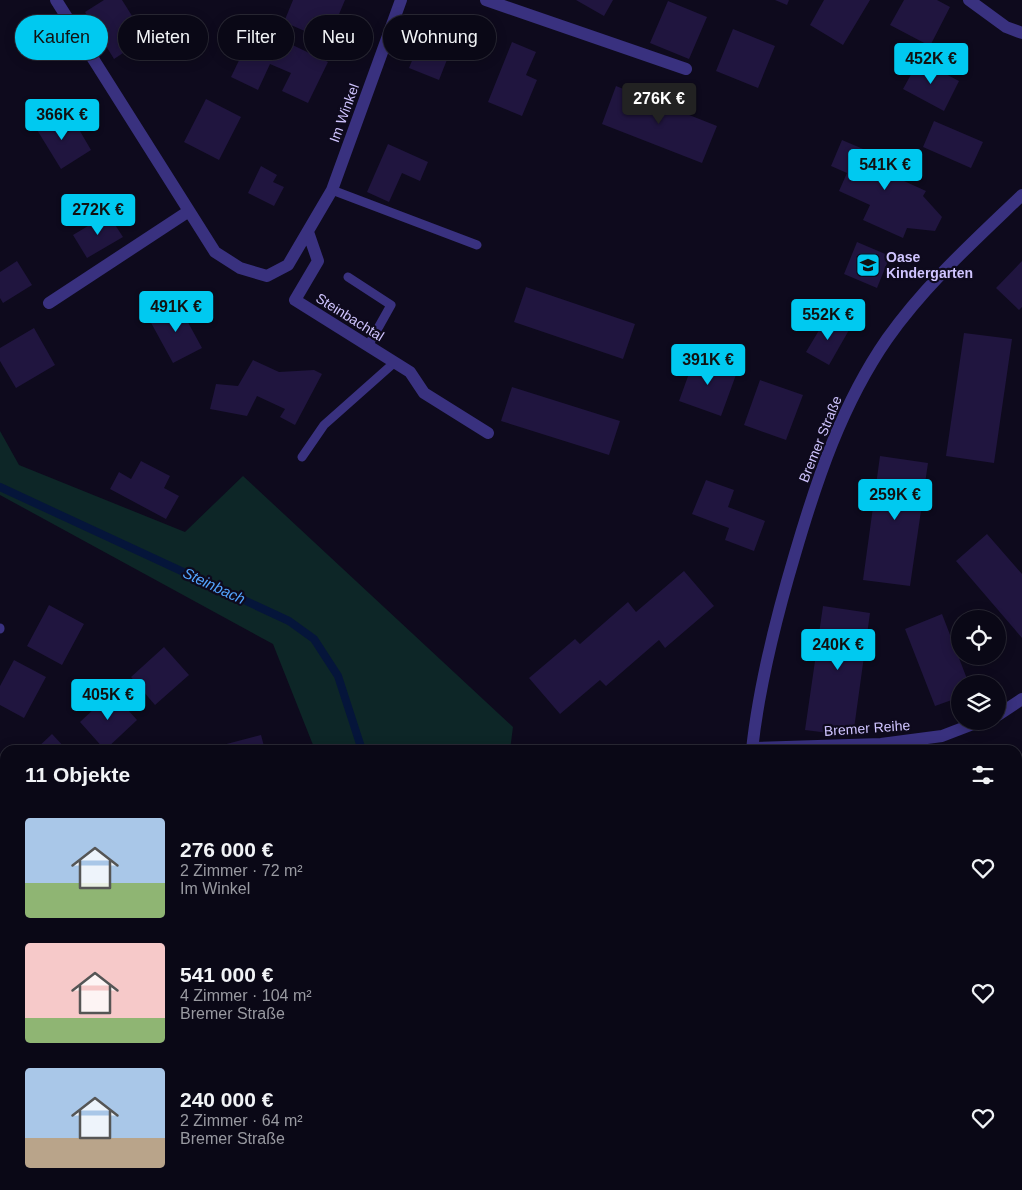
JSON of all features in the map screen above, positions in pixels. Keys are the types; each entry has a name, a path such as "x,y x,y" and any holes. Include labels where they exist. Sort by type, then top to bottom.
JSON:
{"street":[{"path":"56,0 215,252 240,268 266,276 288,265 308,232"},
{"name":"Im Winkel","path":"308,232 332,190 401,0"},
{"path":"486,0 686,69"},
{"path":"969,0 1006,27 1022,32"},
{"name":"Bremer Straße","path":"753,745 762,690 784,592 812,499 834,437 858,386 888,338 921,298 955,259 1022,195"},
{"path":"49,302 189,211"},
{"name":"Steinbachtal","path":"308,232 318,261 295,300 410,372 424,393 488,433"},
{"path":"1006,710 1022,699"},
{"name":"Bremer Reihe","path":"855,745 881,744 942,736 958,730"}],"lane":[{"path":"332,190 477,245"},
{"path":"348,277 391,305 368,346"},
{"path":"302,457 324,426 395,362"}],"green space":[{"path":"0,431 19,465 185,532 243,476 513,727 511,745 313,745 273,644 0,495"}],"building":[{"path":"104,0 122,0 131,15 118,15 118,56 114,59 108,49 108,15 87,15 85,12"},
{"path":"293,0 345,0 339,15 304,15 304,31 294,26 294,15 287,15"},
{"path":"576,0 613,0 604,16"},
{"path":"775,0 789,0 787,5"},
{"path":"824,0 870,0 843,45 810,25"},
{"path":"904,0 937,0 950,7 930,46 890,25"},
{"path":"668,1 707,17 689,59 650,43"},
{"path":"733,29 775,46 758,88 716,71"},
{"path":"512,42 536,52 526,75 537,80 522,116 488,102"},
{"path":"294,46 304,50 304,60 324,60 328,62 308,103 282,91 291,73 270,64 258,90 231,77 239,60 294,60"},
{"path":"412,60 447,60 439,80 409,68"},
{"path":"919,60 959,81 944,111 903,89"},
{"path":"616,86 717,126 702,163 602,124"},
{"path":"206,99 241,117 219,160 184,142"},
{"path":"53,113 65,134 77,126 91,150 61,169 34,125"},
{"path":"934,121 983,142 971,168 923,147"},
{"path":"842,140 910,169 904,181 926,191 923,196 942,217 935,231 907,228 903,238 863,220 870,205 839,191 847,173 831,166"},
{"path":"388,144 428,162 420,181 402,173 389,202 367,192"},
{"path":"261,166 277,175 273,182 284,187 274,206 248,193"},
{"path":"108,214 123,237 87,258 73,235"},
{"path":"857,242 890,256 877,288 844,274"},
{"path":"17,261 32,285 3,303 0,298 0,272"},
{"path":"1022,261 1022,307 1019,310 996,288"},
{"path":"526,287 635,324 623,359 514,322"},
{"path":"178,304 202,348 173,363 149,319"},
{"path":"827,317 849,330 829,365 806,352"},
{"path":"34,328 55,365 16,388 0,361 0,348"},
{"path":"964,333 1012,339 994,463 946,456"},
{"path":"695,357 737,372 721,416 679,401"},
{"path":"253,360 279,372 314,370 322,374 295,425 280,417 285,409 257,396 247,416 210,409 216,384 238,386"},
{"path":"760,380 803,395 786,440 744,425"},
{"path":"512,387 620,421 609,455 501,421"},
{"path":"880,456 928,463 910,586 863,580"},
{"path":"141,461 170,476 164,488 179,496 166,519 110,489 119,472 131,479"},
{"path":"706,480 734,490 728,507 765,521 754,551 725,540 729,528 692,514"},
{"path":"987,534 1022,574 1022,638 1006,619 1006,610 998,610 956,561"},
{"path":"684,571 714,606 665,648 659,640 606,686 600,680 560,714 529,678 575,639 580,644 628,602 636,612"},
{"path":"49,605 84,624 62,665 27,646"},
{"path":"823,606 870,613 853,736 805,730"},
{"path":"942,614 951,637 951,665 962,665 966,675 951,675 951,700 935,706 905,629"},
{"path":"164,647 189,675 155,705 131,677"},
{"path":"14,660 46,677 24,718 0,705 0,686"},
{"path":"112,692 137,720 110,745 101,745 80,722"},
{"path":"52,734 62,745 40,745"},
{"path":"261,735 264,745 223,745"}],"waterway":[{"name":"Steinbach","path":"0,487 289,621 314,639 338,676 360,745"}],"place":[{"name":"Oase Kindergarten","path":"868,265"}]}
